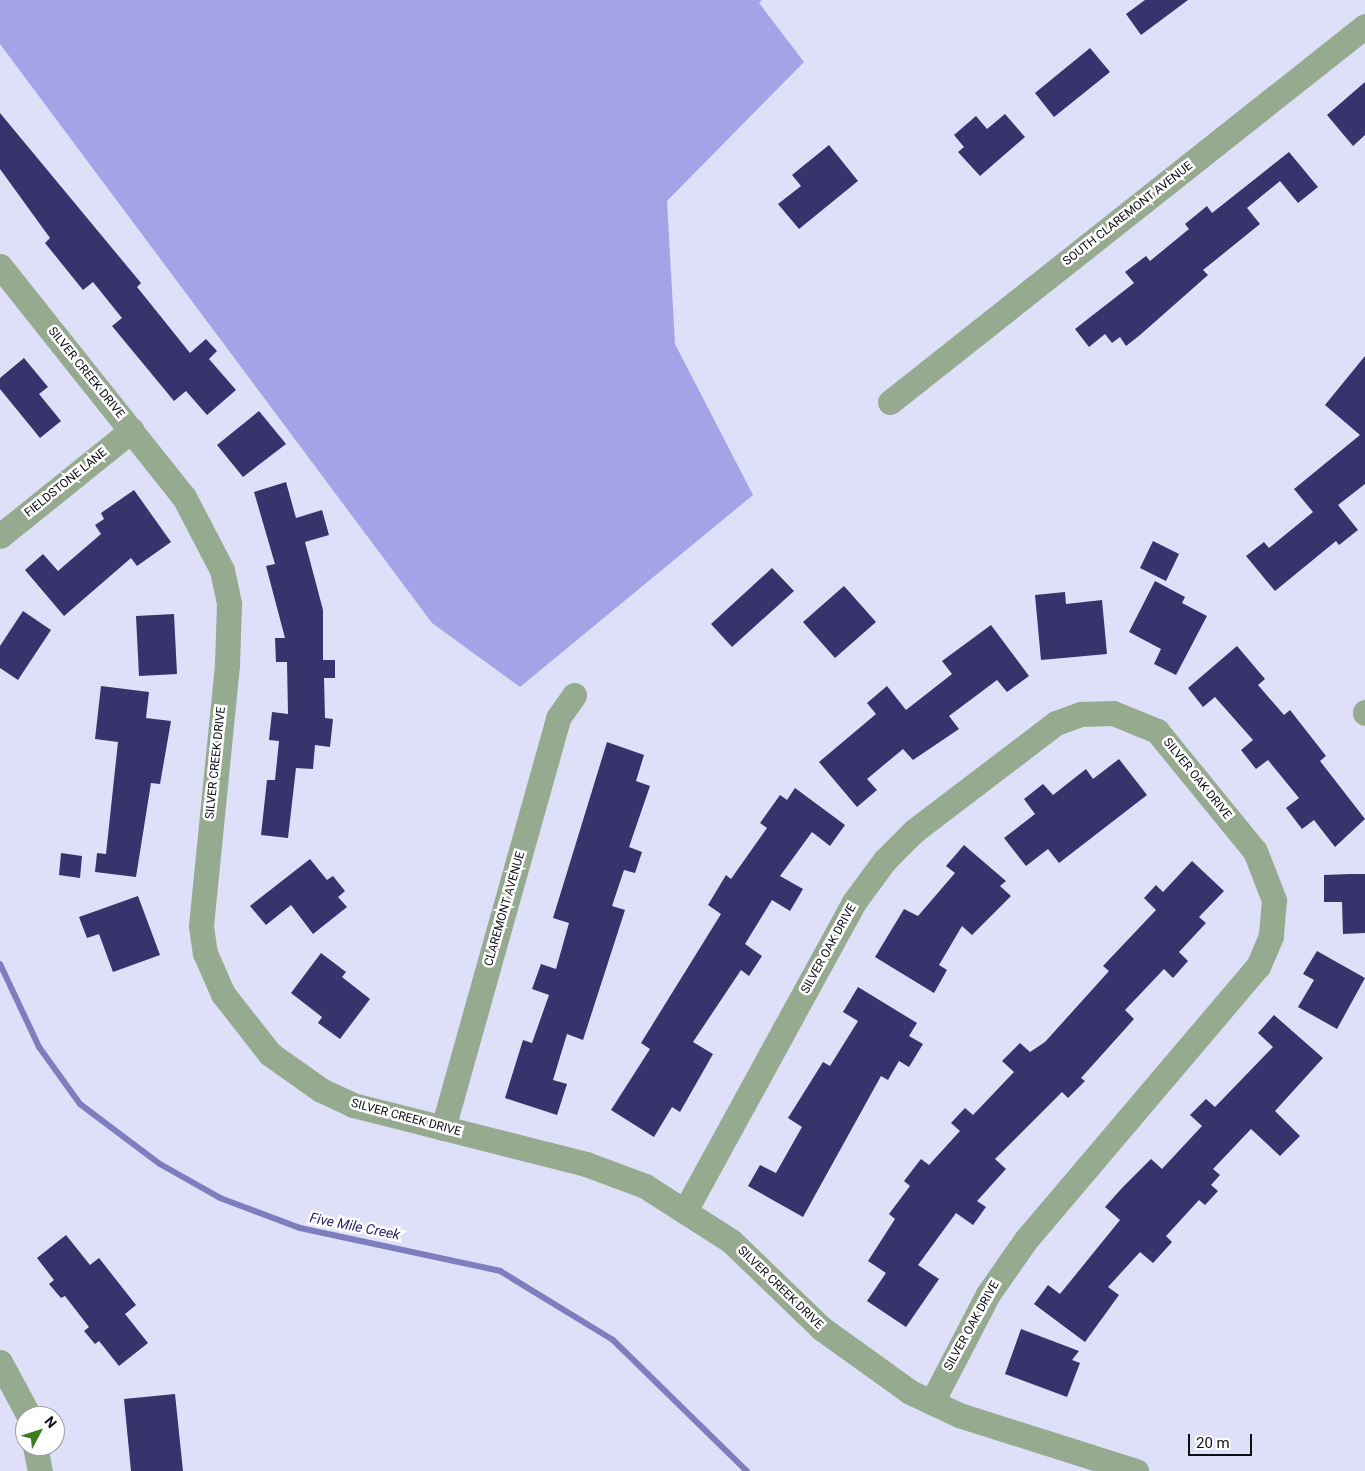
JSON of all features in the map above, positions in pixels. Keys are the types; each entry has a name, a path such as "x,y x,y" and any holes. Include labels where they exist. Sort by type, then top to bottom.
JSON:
{"street":[{"name":"SOUTH CLAREMONT AVENUE","path":"890,402 1365,26"},
{"name":"SILVER CREEK DRIVE","path":"0,266 132,430 197,515 222,570 229,604 227,665 201,898 201,926 213,975 241,1023 293,1073 353,1105 608,1171 686,1209 731,1241 853,1354 932,1402 1136,1471"},
{"name":"FIELDSTONE LANE","path":"0,536 132,430"},
{"name":"CLAREMONT AVENUE","path":"443,1128 558,718 574,695"},
{"name":"SILVER OAK DRIVE","path":"686,1209 854,902 885,860 914,831 1056,723 1081,714 1113,713 1157,731 1255,851 1274,900 1271,936 1258,966 1025,1240 988,1294 932,1402"},
{"path":"0,1362 24,1406"},
{"path":"37,1456 40,1471"}],"shaded area":[{"path":"0,0 762,0 759,3 804,62 667,201 675,344 753,495 520,687 432,623 0,44"}],"building":[{"path":"1145,0 1188,0 1141,35 1126,14"},
{"path":"1090,48 1110,72 1054,117 1035,93"},
{"path":"1365,82 1365,135 1353,146 1327,115"},
{"path":"0,113 141,283 137,287 190,353 206,339 217,351 209,359 236,390 207,415 186,391 174,401 112,326 122,318 93,282 83,290 45,243 50,238 0,169"},
{"path":"1005,114 1025,137 980,176 958,152 964,147 954,135 976,116 987,129"},
{"path":"829,145 858,181 799,229 778,204 801,186 792,175"},
{"path":"1289,152 1318,187 1298,203 1280,181 1247,208 1260,224 1203,270 1208,275 1140,335 1126,346 1120,337 1112,343 1105,334 1089,347 1075,329 1134,283 1125,272 1146,256 1150,261 1189,229 1185,224 1207,206 1212,213"},
{"path":"1365,356 1365,484 1338,505 1358,530 1339,545 1336,541 1275,591 1246,556 1264,542 1269,548 1313,512 1294,489 1360,435 1325,405"},
{"path":"24,358 48,387 39,394 61,421 40,438 0,389 0,378"},
{"path":"259,411 286,444 243,477 217,445"},
{"path":"286,482 296,518 322,510 329,535 305,542 323,610 323,660 335,660 335,678 324,678 325,718 333,719 330,747 315,745 313,769 296,768 288,838 261,835 267,780 275,780 279,741 269,740 272,712 288,714 287,662 276,662 275,638 285,638 266,566 275,564 254,492"},
{"path":"134,490 171,542 137,566 131,558 64,616 25,570 43,554 58,571 101,534 95,525 104,519 101,513"},
{"path":"1153,541 1179,554 1166,581 1140,568"},
{"path":"772,568 794,591 732,647 711,624"},
{"path":"1155,581 1185,597 1182,603 1207,616 1176,675 1154,664 1161,649 1129,632"},
{"path":"844,586 876,622 835,658 803,622"},
{"path":"1065,592 1066,604 1102,600 1107,654 1041,660 1035,595"},
{"path":"23,611 51,630 18,680 0,668 0,646"},
{"path":"174,614 177,674 139,676 136,616"},
{"path":"991,625 1029,676 1007,692 997,680 949,716 959,729 913,760 903,749 867,779 877,790 857,807 819,762 876,714 867,703 887,686 906,710 952,674 942,661"},
{"path":"1237,646 1265,679 1258,685 1284,715 1290,710 1326,756 1320,761 1365,819 1335,847 1314,820 1302,829 1286,808 1299,798 1268,760 1256,769 1241,750 1253,740 1215,697 1203,707 1188,688"},
{"path":"101,686 149,692 146,718 171,721 160,784 151,783 136,877 95,872 97,853 106,854 118,742 95,739"},
{"path":"607,742 644,755 636,781 650,786 629,847 642,852 635,873 624,870 612,906 625,910 583,1040 567,1034 553,1080 567,1084 557,1115 505,1098 523,1040 532,1043 549,995 532,989 541,964 556,969 569,923 553,918"},
{"path":"1119,759 1147,795 1059,863 1048,849 1026,866 1004,838 1035,814 1024,799 1043,784 1053,795 1086,769 1093,779"},
{"path":"795,788 845,825 830,846 812,832 780,876 803,889 790,911 772,900 745,944 762,956 749,976 741,970 693,1042 713,1054 680,1112 672,1107 654,1137 611,1110 650,1049 641,1043 721,914 708,905 726,875 731,879 767,828 760,823 780,795 787,800"},
{"path":"964,845 1006,881 1000,886 1011,896 972,935 962,926 939,965 947,970 934,993 875,957 904,909 918,916 955,873 946,866"},
{"path":"61,853 82,856 80,878 59,875"},
{"path":"310,859 327,880 333,876 345,891 338,897 347,907 313,934 291,905 266,925 250,906"},
{"path":"1192,861 1224,891 1199,917 1206,923 1179,952 1188,961 1173,978 1164,969 1125,1010 1134,1019 1081,1078 1085,1081 1068,1098 1062,1092 995,1159 1006,1169 977,1201 986,1207 973,1225 956,1213 918,1265 939,1279 906,1327 867,1301 886,1273 868,1261 895,1219 889,1214 910,1186 904,1181 921,1159 929,1165 960,1131 951,1123 965,1108 973,1115 1014,1072 1002,1061 1020,1043 1030,1052 1045,1042 1109,971 1103,966 1156,910 1144,898 1156,885 1163,892"},
{"path":"1365,874 1365,933 1343,934 1342,902 1324,902 1324,875"},
{"path":"138,896 160,955 113,972 99,934 87,938 79,917"},
{"path":"1317,951 1365,978 1337,1029 1298,1007 1314,980 1303,974"},
{"path":"321,953 346,972 342,977 370,999 340,1039 318,1023 322,1017 291,993"},
{"path":"858,987 917,1023 909,1036 923,1044 909,1067 899,1061 888,1080 881,1076 803,1217 748,1186 760,1165 776,1173 802,1127 788,1118 823,1062 830,1066 858,1021 843,1012"},
{"path":"1274,1015 1323,1058 1275,1111 1300,1136 1280,1156 1251,1129 1213,1169 1220,1175 1211,1185 1218,1191 1205,1205 1199,1200 1166,1236 1172,1242 1153,1263 1140,1252 1108,1287 1119,1295 1085,1342 1034,1304 1048,1285 1060,1294 1120,1220 1105,1207 1122,1188 1151,1159 1162,1169 1202,1126 1190,1115 1206,1099 1215,1107 1273,1047 1258,1033"},
{"path":"66,1235 90,1265 99,1258 136,1305 125,1314 148,1343 119,1366 99,1341 95,1344 84,1331 89,1327 65,1296 61,1298 49,1284 54,1280 37,1258"},
{"path":"1021,1329 1079,1351 1072,1360 1080,1363 1067,1397 1005,1374"},
{"path":"175,1394 183,1471 131,1471 124,1399"}],"waterway":[{"name":"Five Mile Creek","path":"0,964 39,1047 80,1104 160,1164 220,1198 300,1228 500,1271 613,1340 747,1471"}]}
